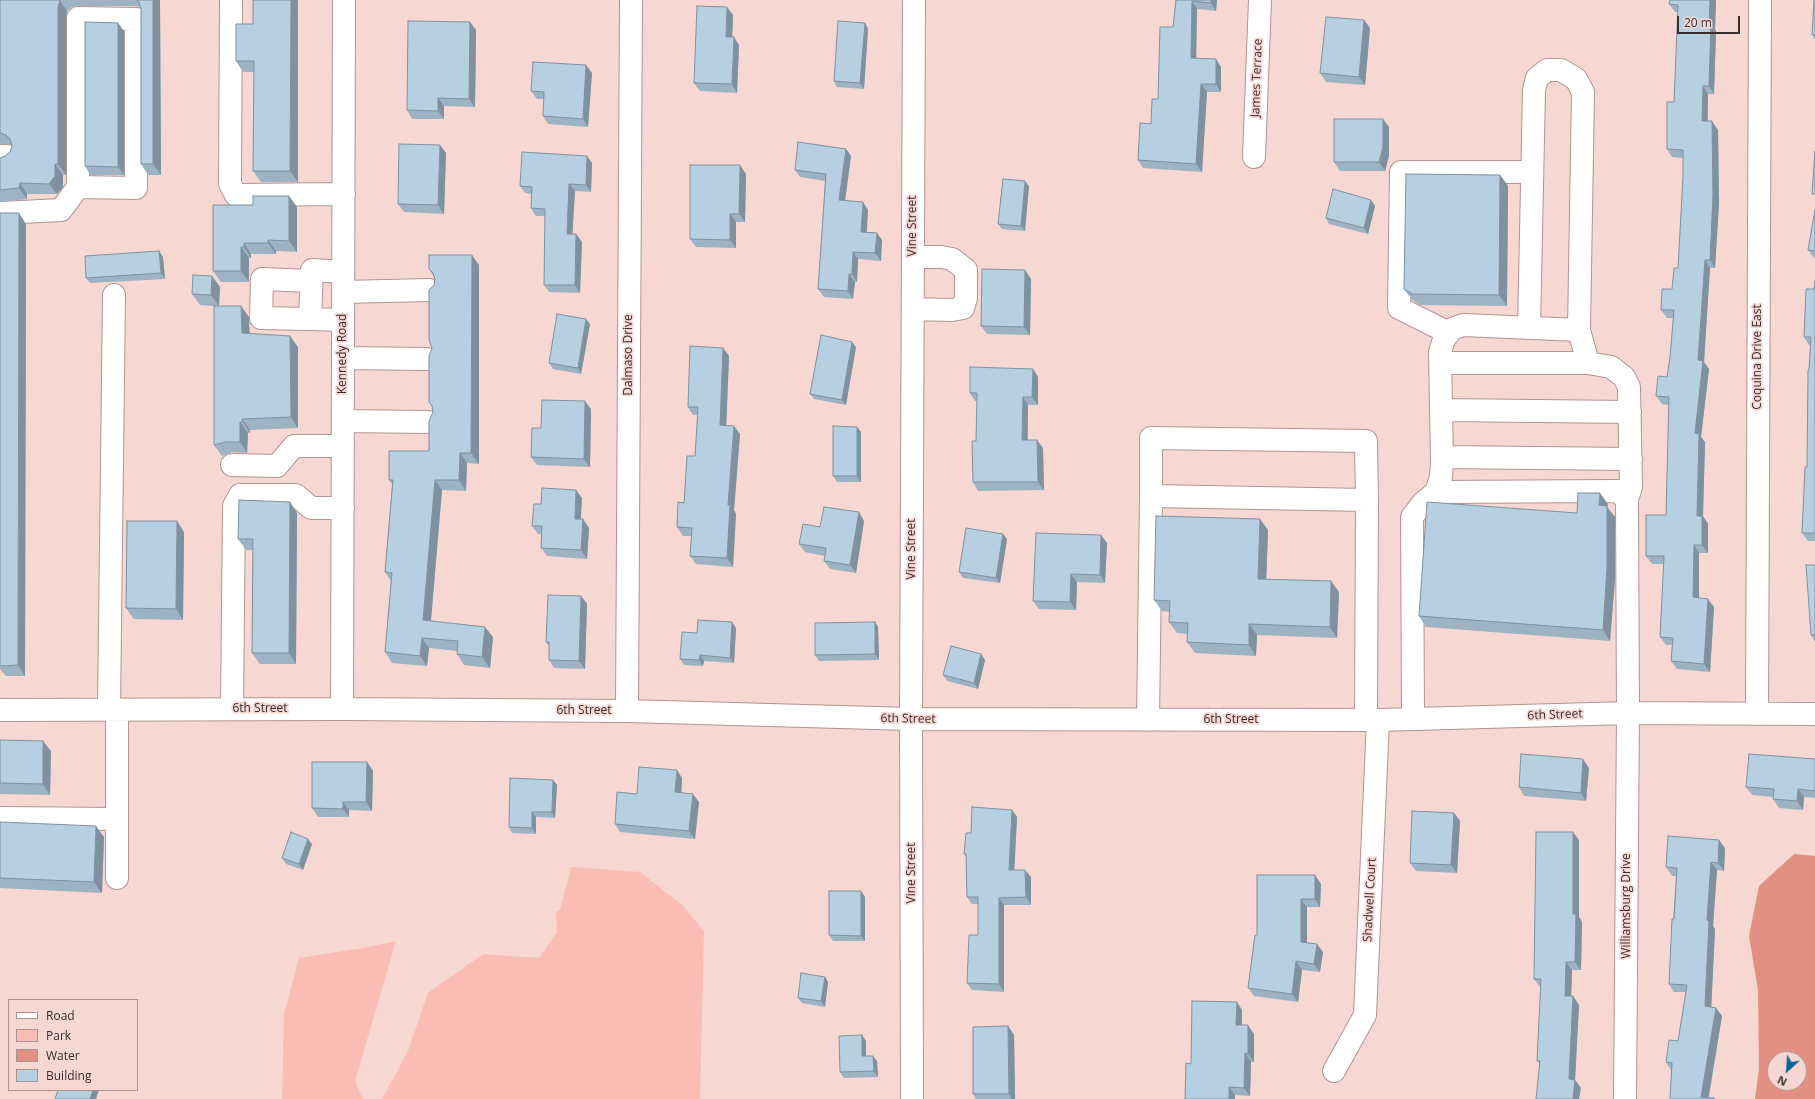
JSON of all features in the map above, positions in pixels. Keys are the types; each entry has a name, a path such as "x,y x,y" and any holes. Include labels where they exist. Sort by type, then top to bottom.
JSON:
{"street":[{"path":"231,0 230,184 236,195 344,194"},
{"name":"Kennedy Road","path":"342,709 344,0"},
{"name":"Dalmaso Drive","path":"627,711 631,0"},
{"name":"Vine Street","path":"912,1099 911,719 914,0"},
{"name":"James Terrace","path":"1254,157 1260,0"},
{"name":"Coquina Drive East","path":"1757,714 1760,0"},
{"path":"0,214 61,210 78,187 78,18 136,19 136,188 78,187"},
{"path":"1529,328 1534,90 1537,78 1547,70 1561,70 1576,79 1583,92 1579,330 1588,363"},
{"path":"1449,333 1399,308 1401,172 1532,172"},
{"path":"913,257 942,257 952,259 966,270 966,298 963,308 952,310 913,309"},
{"path":"310,319 312,270 343,282 430,290"},
{"path":"311,281 262,279 261,318 343,320"},
{"path":"114,295 113,710 117,819 117,878"},
{"path":"1413,719 1412,517 1423,503 1436,492 1440,477 1442,457 1440,362 1444,339 1452,329 1463,325 1579,330"},
{"path":"343,358 427,359"},
{"name":"Williamsburg Drive","path":"1440,362 1588,363 1612,367 1624,377 1630,387 1631,487 1627,500 1628,713 1625,1099"},
{"path":"1441,410 1630,412"},
{"path":"343,420 428,422"},
{"name":"Shadwell Court","path":"1151,496 1151,438 1366,441 1372,720 1365,1015 1334,1071"},
{"path":"232,465 277,466 294,446 343,446"},
{"path":"1442,457 1630,459"},
{"path":"1436,492 1618,491 1627,500"},
{"path":"232,709 234,506 240,494 296,495 311,508 343,508"},
{"path":"1148,720 1151,496 1367,500"},
{"name":"6th Street","path":"0,710 342,709 627,711 911,719 1148,720 1372,720 1628,713 1815,714"},
{"path":"0,818 117,819"}],"green space":[{"path":"571,867 640,872 682,905 704,931 700,1099 382,1099 408,1051 428,993 483,954 539,958 557,932 556,912 560,910"},
{"path":"396,941 355,1081 363,1099 282,1099 284,1014 299,958"}],"water":[{"path":"1794,854 1815,856 1815,1099 1755,1099 1759,1069 1758,990 1749,936 1759,886"}],"building":[{"path":"0,0 60,0 58,7 58,164 55,164 55,176 49,184 20,183 19,188 0,190 0,158 10,152 12,146 10,139 6,135 0,133"},
{"path":"137,0 153,0 153,164 141,164 141,8"},
{"path":"253,0 291,0 290,171 253,171 254,61 236,61 236,24 253,24"},
{"path":"1176,0 1211,0 1211,3 1192,1 1191,58 1216,59 1216,84 1201,84 1196,164 1138,160 1140,123 1151,124 1152,99 1158,99 1160,27 1173,27"},
{"path":"1670,0 1710,0 1709,23 1711,23 1709,86 1703,86 1702,121 1712,121 1713,195 1710,260 1705,260 1698,360 1703,361 1695,433 1699,434 1697,516 1702,516 1702,545 1694,545 1693,597 1708,599 1704,664 1671,661 1673,638 1660,637 1664,556 1646,556 1646,515 1666,515 1669,397 1656,396 1658,376 1667,377 1670,357 1674,310 1661,310 1662,289 1672,289 1674,268 1678,268 1683,177 1683,150 1667,149 1667,102 1674,102 1678,5 1669,4"},
{"path":"1814,0 1815,35 1812,35"},
{"path":"697,6 727,7 726,37 734,37 732,84 694,83"},
{"path":"1326,17 1364,20 1359,77 1320,73"},
{"path":"408,21 470,22 469,99 438,98 438,111 407,110"},
{"path":"838,21 865,23 860,83 834,81"},
{"path":"85,22 118,23 118,167 85,166"},
{"path":"533,62 586,65 583,119 543,116 544,92 531,91"},
{"path":"1334,119 1383,119 1383,147 1379,162 1334,162"},
{"path":"798,142 846,149 839,200 863,202 861,232 877,233 875,253 853,252 852,274 849,274 848,291 818,289 826,174 795,170"},
{"path":"399,144 440,145 438,205 398,204"},
{"path":"1815,151 1815,194 1812,194"},
{"path":"522,152 587,156 586,185 569,184 567,234 576,234 575,285 544,285 545,209 531,208 532,187 520,186"},
{"path":"690,165 740,165 739,214 730,214 730,240 690,239"},
{"path":"1406,174 1500,175 1499,295 1413,294 1404,289"},
{"path":"1003,179 1025,181 1021,226 998,224"},
{"path":"1333,189 1371,200 1364,228 1326,218"},
{"path":"253,196 289,196 289,241 268,240 268,243 244,243 244,247 241,247 241,271 213,271 213,205 253,205"},
{"path":"1815,210 1815,251 1808,250"},
{"path":"0,213 19,213 18,665 0,666"},
{"path":"159,251 161,273 86,278 85,256"},
{"path":"429,255 472,255 471,453 460,453 459,480 435,480 423,620 485,627 482,657 457,654 458,641 422,638 420,656 385,652 392,573 385,572 393,480 389,480 389,451 429,451 429,421 433,412 432,406 429,402 429,356 432,348 429,340 429,290 434,285 435,279 433,273 429,269"},
{"path":"982,269 1025,270 1024,327 981,326"},
{"path":"193,275 212,276 211,295 192,294"},
{"path":"1815,281 1815,533 1802,533 1805,467 1807,467 1808,370 1811,337 1804,337 1806,289 1814,289"},
{"path":"214,306 241,306 242,333 290,336 291,417 242,419 243,422 240,422 240,442 225,442 214,445"},
{"path":"557,314 586,319 578,368 549,363"},
{"path":"821,335 852,342 842,400 810,394"},
{"path":"690,346 723,348 720,425 734,426 728,505 730,505 727,558 690,556 692,528 677,527 678,502 684,503 687,456 695,456 698,407 688,407"},
{"path":"970,367 1033,369 1032,397 1023,397 1022,440 1037,440 1038,482 973,482 972,441 976,441 977,393 970,393"},
{"path":"542,400 585,401 584,459 531,457 532,428 541,428"},
{"path":"833,426 857,427 857,476 833,476"},
{"path":"542,488 576,490 575,519 583,519 581,550 541,548 542,526 532,526 534,504 541,504"},
{"path":"1578,493 1600,493 1599,505 1607,506 1607,568 1603,630 1419,616 1427,502 1577,513"},
{"path":"239,500 290,502 289,653 252,653 253,539 238,539"},
{"path":"824,507 859,512 850,565 824,561 826,548 799,544 803,524 820,527"},
{"path":"1156,516 1260,519 1258,579 1331,581 1330,627 1249,624 1249,645 1187,642 1188,623 1169,622 1170,601 1154,600"},
{"path":"127,521 177,521 176,609 126,608"},
{"path":"966,528 1003,534 996,578 959,572"},
{"path":"1036,533 1101,535 1100,575 1071,574 1070,602 1033,601"},
{"path":"1806,565 1815,565 1815,635 1811,635"},
{"path":"548,595 581,596 579,661 549,660 549,642 546,642"},
{"path":"698,620 732,622 730,658 700,655 699,660 680,659 682,632 697,633"},
{"path":"875,622 875,654 815,655 815,623"},
{"path":"951,646 981,654 974,683 943,675"},
{"path":"0,740 43,741 43,784 0,783"},
{"path":"1521,754 1583,759 1581,793 1519,787"},
{"path":"1749,754 1815,759 1815,791 1798,789 1797,801 1773,799 1774,789 1746,787"},
{"path":"312,762 367,762 366,802 343,802 343,809 312,808"},
{"path":"639,767 677,770 675,792 693,794 689,831 615,824 617,792 637,794"},
{"path":"510,778 553,780 552,812 532,812 532,828 509,827"},
{"path":"972,807 1012,810 1009,870 1025,870 1026,897 999,898 999,984 967,983 969,935 978,935 978,897 967,897 966,854 964,854 966,833 971,833"},
{"path":"1412,811 1454,813 1451,865 1410,863"},
{"path":"0,822 96,826 94,882 0,878"},
{"path":"291,832 308,839 299,864 282,858"},
{"path":"1536,832 1573,832 1573,914 1576,914 1575,962 1566,962 1565,996 1573,996 1569,1079 1575,1080 1573,1099 1536,1099 1540,1061 1537,1061 1541,979 1534,979"},
{"path":"1668,836 1719,840 1718,863 1711,862 1707,920 1709,921 1705,1006 1716,1008 1701,1097 1714,1099 1670,1099 1672,1063 1666,1062 1669,1040 1678,1041 1687,985 1669,984 1672,919 1674,919 1677,868 1666,867"},
{"path":"1257,875 1315,875 1315,899 1301,899 1301,942 1317,944 1314,964 1296,961 1292,994 1248,988 1255,935 1257,935"},
{"path":"829,891 861,891 861,936 829,935"},
{"path":"801,973 825,977 821,1001 798,998"},
{"path":"1192,1001 1237,1002 1236,1025 1248,1025 1248,1054 1245,1053 1244,1088 1229,1087 1229,1099 1185,1099 1186,1063 1191,1064"},
{"path":"1008,1026 1009,1094 973,1094 973,1027"},
{"path":"862,1035 862,1056 873,1056 874,1071 840,1072 839,1036"},
{"path":"58,1091 93,1091 90,1099 55,1099"}]}
